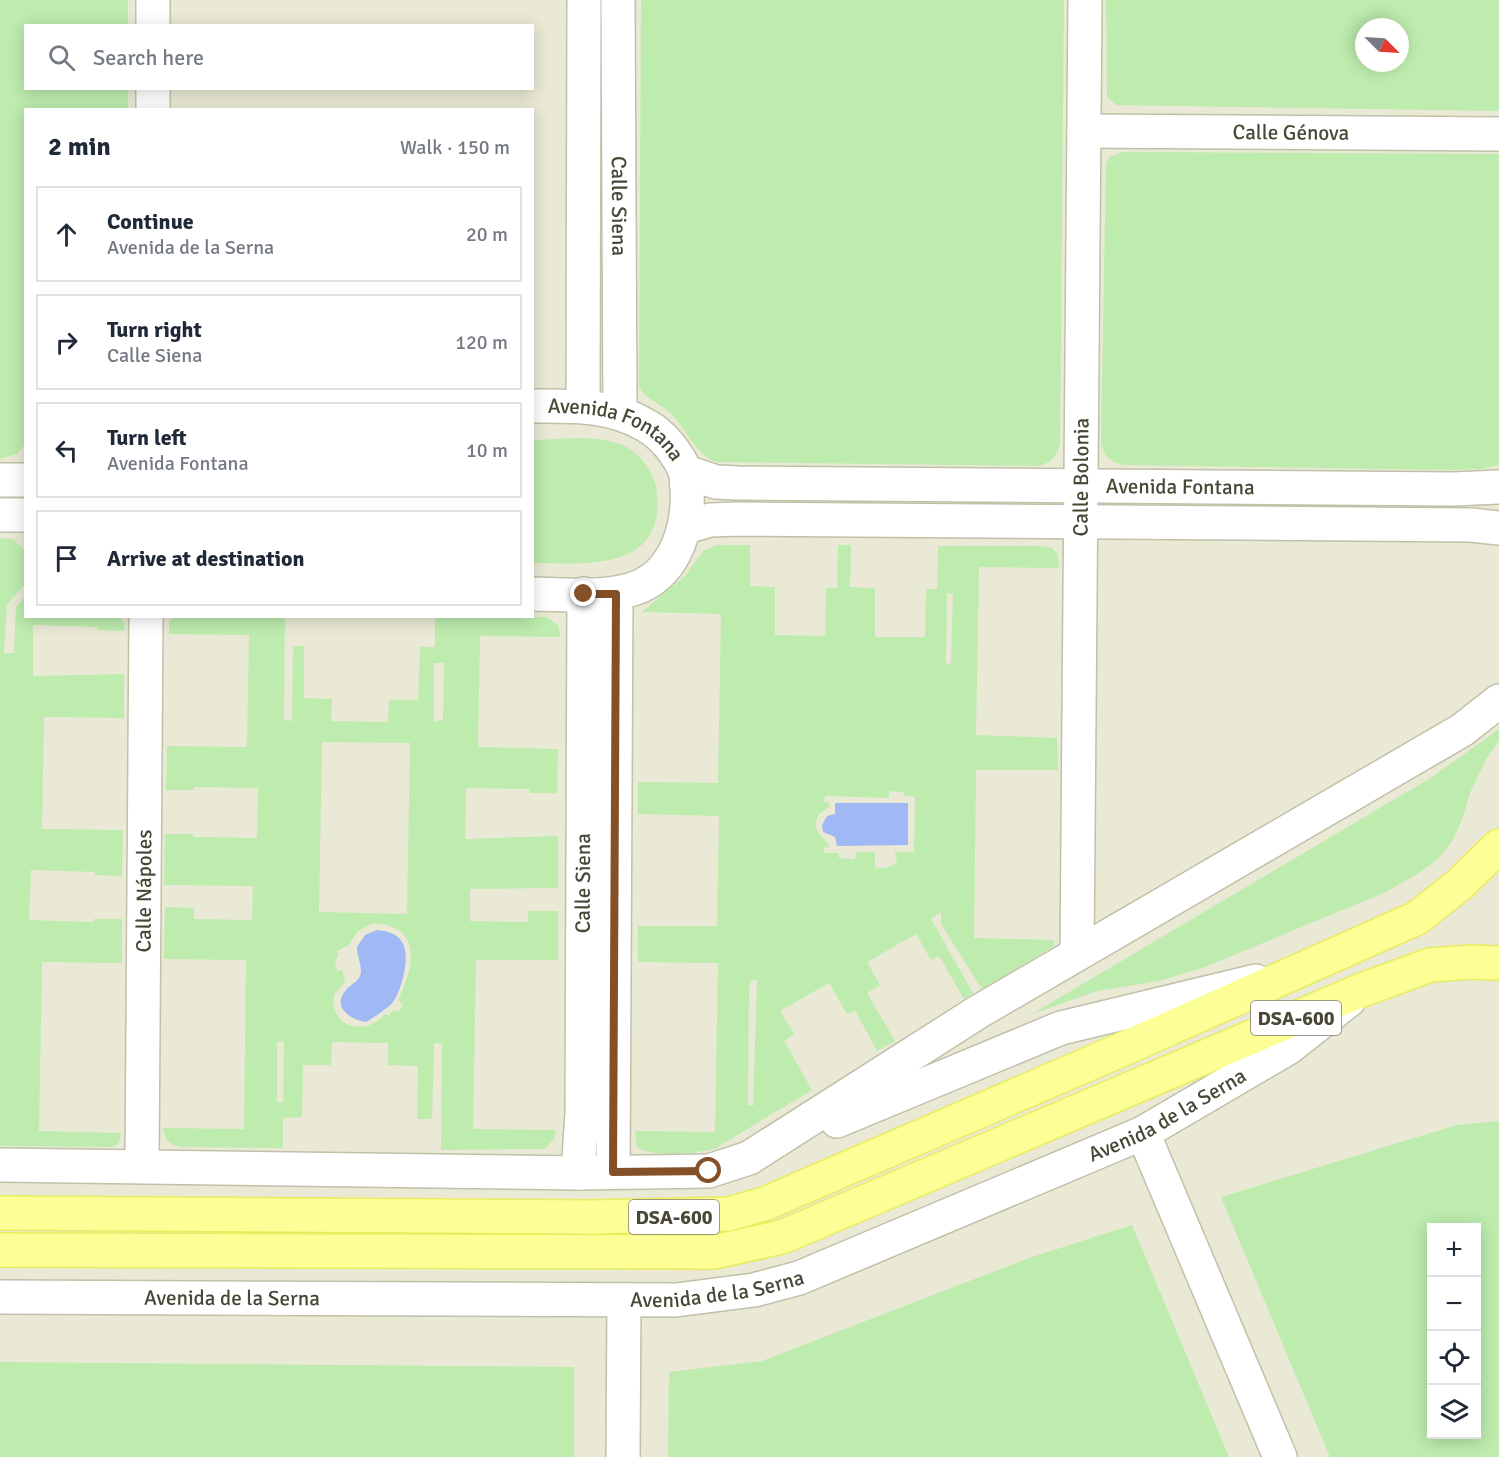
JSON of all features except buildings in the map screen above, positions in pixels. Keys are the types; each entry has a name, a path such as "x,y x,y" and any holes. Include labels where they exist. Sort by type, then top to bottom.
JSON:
{"main road":[{"name":"DSA-600","path":"0,1213 593,1217 729,1214 767,1203 1417,918 1460,884 1499,846"},
{"name":"Avenida de la Serna","path":"0,1250 591,1254 714,1252 782,1237 1362,990 1430,965 1499,963"}],"street":[{"path":"153,0 153,24"},
{"name":"Calle Siena","path":"583,406 584,0"},
{"name":"Calle Siena","path":"618,0 620,412"},
{"name":"Calle Bolonia","path":"1077,954 1085,0"},
{"path":"153,90 153,108"},
{"name":"Calle Génova","path":"1084,131 1499,134"},
{"name":"Avenida Fontana","path":"534,406 583,406 620,412 650,427 672,449 686,472 686,527 674,554 663,568 642,585 600,594 534,594"},
{"name":"Avenida Fontana","path":"686,472 716,482 738,483 1081,484 1453,489 1499,487"},
{"path":"0,480 24,480"},
{"path":"0,515 24,515"},
{"name":"Avenida Fontana","path":"686,527 710,520 737,519 1471,525 1499,528"},
{"name":"Calle Siena","path":"600,594 613,1172"},
{"name":"Calle Siena","path":"578,1173 600,594"},
{"name":"Calle Nápoles","path":"142,1165 146,618"},
{"path":"749,1158 978,1012 1462,730 1499,701"},
{"path":"0,1164 578,1173 709,1171 749,1158 1061,1028 1299,971"},
{"name":"Avenida de la Serna","path":"0,1297 624,1300 702,1297 753,1290 799,1278 1143,1133 1288,1048 1362,990"},
{"path":"1143,1133 1280,1457"},
{"path":"623,1457 624,1300"}],"shaded area":[{"path":"0,0 1499,0 1499,1457 0,1457"}],"green space":[{"path":"0,0 128,0 128,24 24,24 24,90 128,90 128,108 24,108 24,445 17,454 0,459"},
{"path":"641,0 1064,0 1060,444 1052,459 1046,464 1037,466 717,462 702,453 674,417 645,394 639,386"},
{"path":"1106,0 1499,0 1499,111 1116,105 1107,97"},
{"path":"1122,152 1499,154 1499,465 1480,469 1450,470 1126,465 1108,458 1101,440 1106,163 1110,157"},
{"path":"594,439 617,443 639,456 654,480 657,493 656,518 648,537 635,550 618,558 576,563 534,563 534,440"},
{"path":"0,538 13,539 24,550 24,585 7,605 4,653 14,653 16,607 24,598 24,618 121,618 125,624 124,631 97,630 97,627 33,625 33,676 124,674 124,718 44,717 42,829 123,830 122,876 95,875 95,872 31,870 29,920 93,922 94,919 122,919 122,963 42,962 39,1131 121,1133 119,1143 113,1147 0,1146"},
{"path":"717,545 750,545 750,586 775,587 775,635 825,636 826,588 837,588 838,545 851,545 850,587 875,588 875,637 925,637 926,589 937,589 938,546 1041,546 1052,548 1057,553 1059,568 979,567 976,735 1057,738 1058,770 976,770 974,938 1054,940 1054,946 982,989 941,924 941,912 931,919 973,993 964,999 939,956 931,960 916,934 867,962 880,985 867,993 895,1041 877,1051 855,1010 847,1014 829,983 780,1011 794,1034 784,1041 812,1090 714,1149 686,1153 661,1153 642,1150 637,1146 635,1131 715,1132 718,963 638,962 638,926 717,926 719,816 638,814 638,782 718,783 721,614 642,612 686,575 703,551","holes":["947,593 953,594 951,663 946,664","889,791 904,792 904,796 915,797 914,852 895,852 897,862 884,868 875,867 875,852 856,852 855,859 839,858 839,853 824,853 824,847 830,848 819,833 816,820 819,814 829,807 829,802 824,802 825,796 889,798","750,981 757,981 753,1106 748,1105"]},
{"path":"547,617 558,625 560,637 480,636 478,747 558,749 557,793 530,793 530,789 466,788 465,839 558,836 558,888 470,889 470,921 528,922 528,911 558,911 558,960 476,960 473,1129 556,1130 554,1139 545,1149 441,1150 442,1044 434,1043 432,1119 417,1119 418,1066 388,1065 388,1043 332,1042 331,1065 303,1065 302,1117 283,1118 283,1148 182,1147 173,1145 166,1139 163,1128 244,1129 246,960 164,959 165,907 194,908 194,919 252,920 253,886 164,885 165,834 257,838 258,788 194,787 194,790 166,790 167,746 247,747 249,635 169,634 169,623 173,618 285,618 284,720 292,721 293,646 304,646 304,698 332,699 331,721 388,722 389,700 418,700 420,647 435,647 435,618","holes":["434,663 444,663 443,720 434,722","322,742 410,743 407,914 319,912","373,923 389,926 401,932 408,940 411,962 398,1000 403,1005 398,1012 394,1010 388,1016 385,1014 368,1025 350,1026 337,1015 334,1006 334,995 345,981 342,970 337,971 335,960 338,956 337,951 349,945 357,932","277,1041 284,1042 283,1103 277,1102"]},
{"path":"1499,729 1499,741 1486,759 1470,793 1462,820 1451,843 1437,860 1417,874 1386,892 1205,967 1159,981 1097,991 1032,1014 1432,777"},
{"path":"1499,1121 1499,1457 1330,1457 1221,1197 1457,1125"},
{"path":"1132,1225 1229,1457 668,1457 669,1372 762,1361 1029,1258"},
{"path":"0,1362 574,1367 574,1457 0,1457"}],"water":[{"path":"835,803 908,803 908,845 837,846 835,837 823,832 822,825 827,816 835,814"},
{"path":"377,930 391,933 400,939 405,948 405,964 402,981 393,1002 366,1022 354,1019 345,1012 341,1002 346,990 360,975 357,947 365,935"}],"route":[{"path":"584,594 616,594 613,1172 709,1171"}]}
